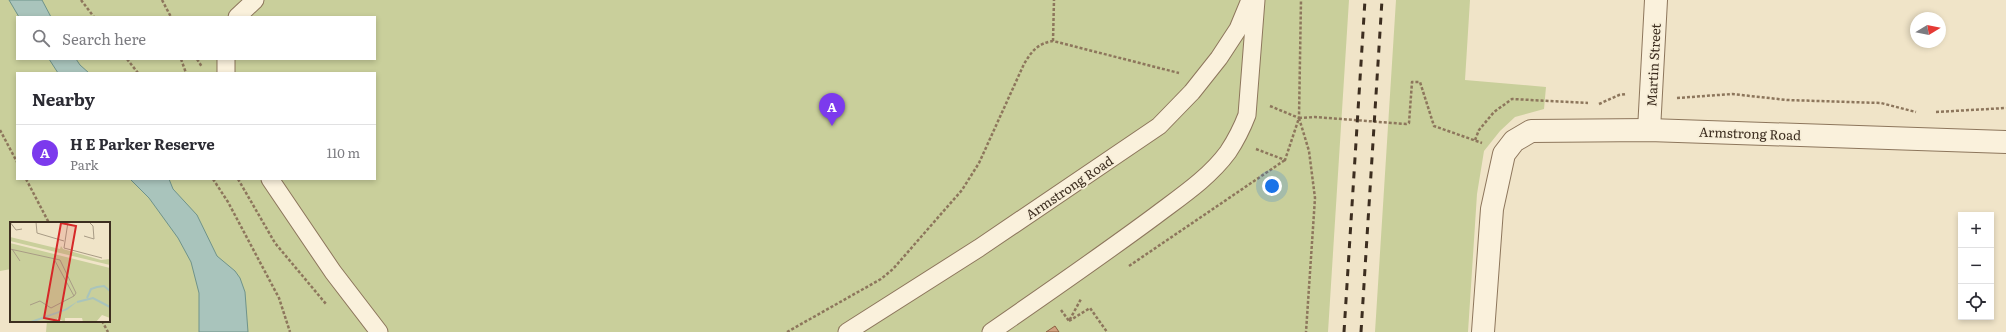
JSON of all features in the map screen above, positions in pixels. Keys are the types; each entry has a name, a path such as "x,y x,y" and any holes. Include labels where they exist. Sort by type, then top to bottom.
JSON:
{"street":[{"name":"Martin Street","path":"1648,130 1656,0"},
{"name":"Armstrong Road","path":"1504,154 1514,141 1531,130 1648,130 2006,142"},
{"path":"1483,332 1492,209 1504,154"}],"lane":[{"path":"238,16 255,0"},
{"name":"Armstrong Road","path":"846,332 978,248 1159,126 1192,92 1219,58 1238,29 1250,0"},
{"path":"991,332 1111,249 1182,195 1218,163 1235,141 1247,115 1256,0"},
{"path":"226,60 226,72"},
{"path":"271,180 333,272 379,332"}],"path":[{"path":"81,0 93,16"},
{"path":"162,0 169,16"},
{"path":"1052,41 1054,0"},
{"path":"787,332 881,279 893,269 944,211 972,174 1031,52 1042,44 1052,41 1182,74"},
{"path":"128,60 137,72"},
{"path":"181,60 186,72"},
{"path":"1299,118 1315,117 1409,123 1412,82 1420,82 1434,126 1475,140 1504,154"},
{"path":"1475,140 1479,130 1494,112 1512,99 1599,104 1619,95 1634,93 1684,98 1732,94 1787,100 1881,103 1922,114"},
{"path":"1934,113 2006,108"},
{"path":"1125,268 1285,160 1299,118"},
{"path":"1299,118 1308,151 1315,198 1306,332"},
{"path":"0,130 16,160"},
{"path":"1235,141 1285,160"},
{"path":"27,180 48,222"},
{"path":"215,180 228,202 279,298 290,332"},
{"path":"239,180 275,243 329,307"},
{"path":"1069,321 1085,295"},
{"path":"1069,321 1090,308 1107,332"},
{"path":"1054,314 1061,309 1069,321"},
{"path":"103,322 108,332"}],"green space":[{"path":"0,0 1349,0 1328,332 46,332 47,322 110,322 110,222 10,222 10,269 0,271"},
{"path":"1396,0 1470,0 1465,80 1546,87 1544,109 1515,117 1500,131 1484,151 1477,194 1468,332 1375,332"}],"water":[{"path":"9,0 42,0 50,16 18,16"},
{"path":"50,60 77,60 88,72 57,72"},
{"path":"131,180 169,180 173,189 197,215 217,256 235,271 240,278 245,292 248,332 199,332 199,293 191,262 178,238 149,198"}],"building":[{"path":"1055,326 1059,332 1046,332"}],"railway":[{"path":"1344,332 1365,0"},
{"path":"1361,332 1382,0"}],"place":[{"name":"H E Parker Reserve","path":"832,126"}]}
